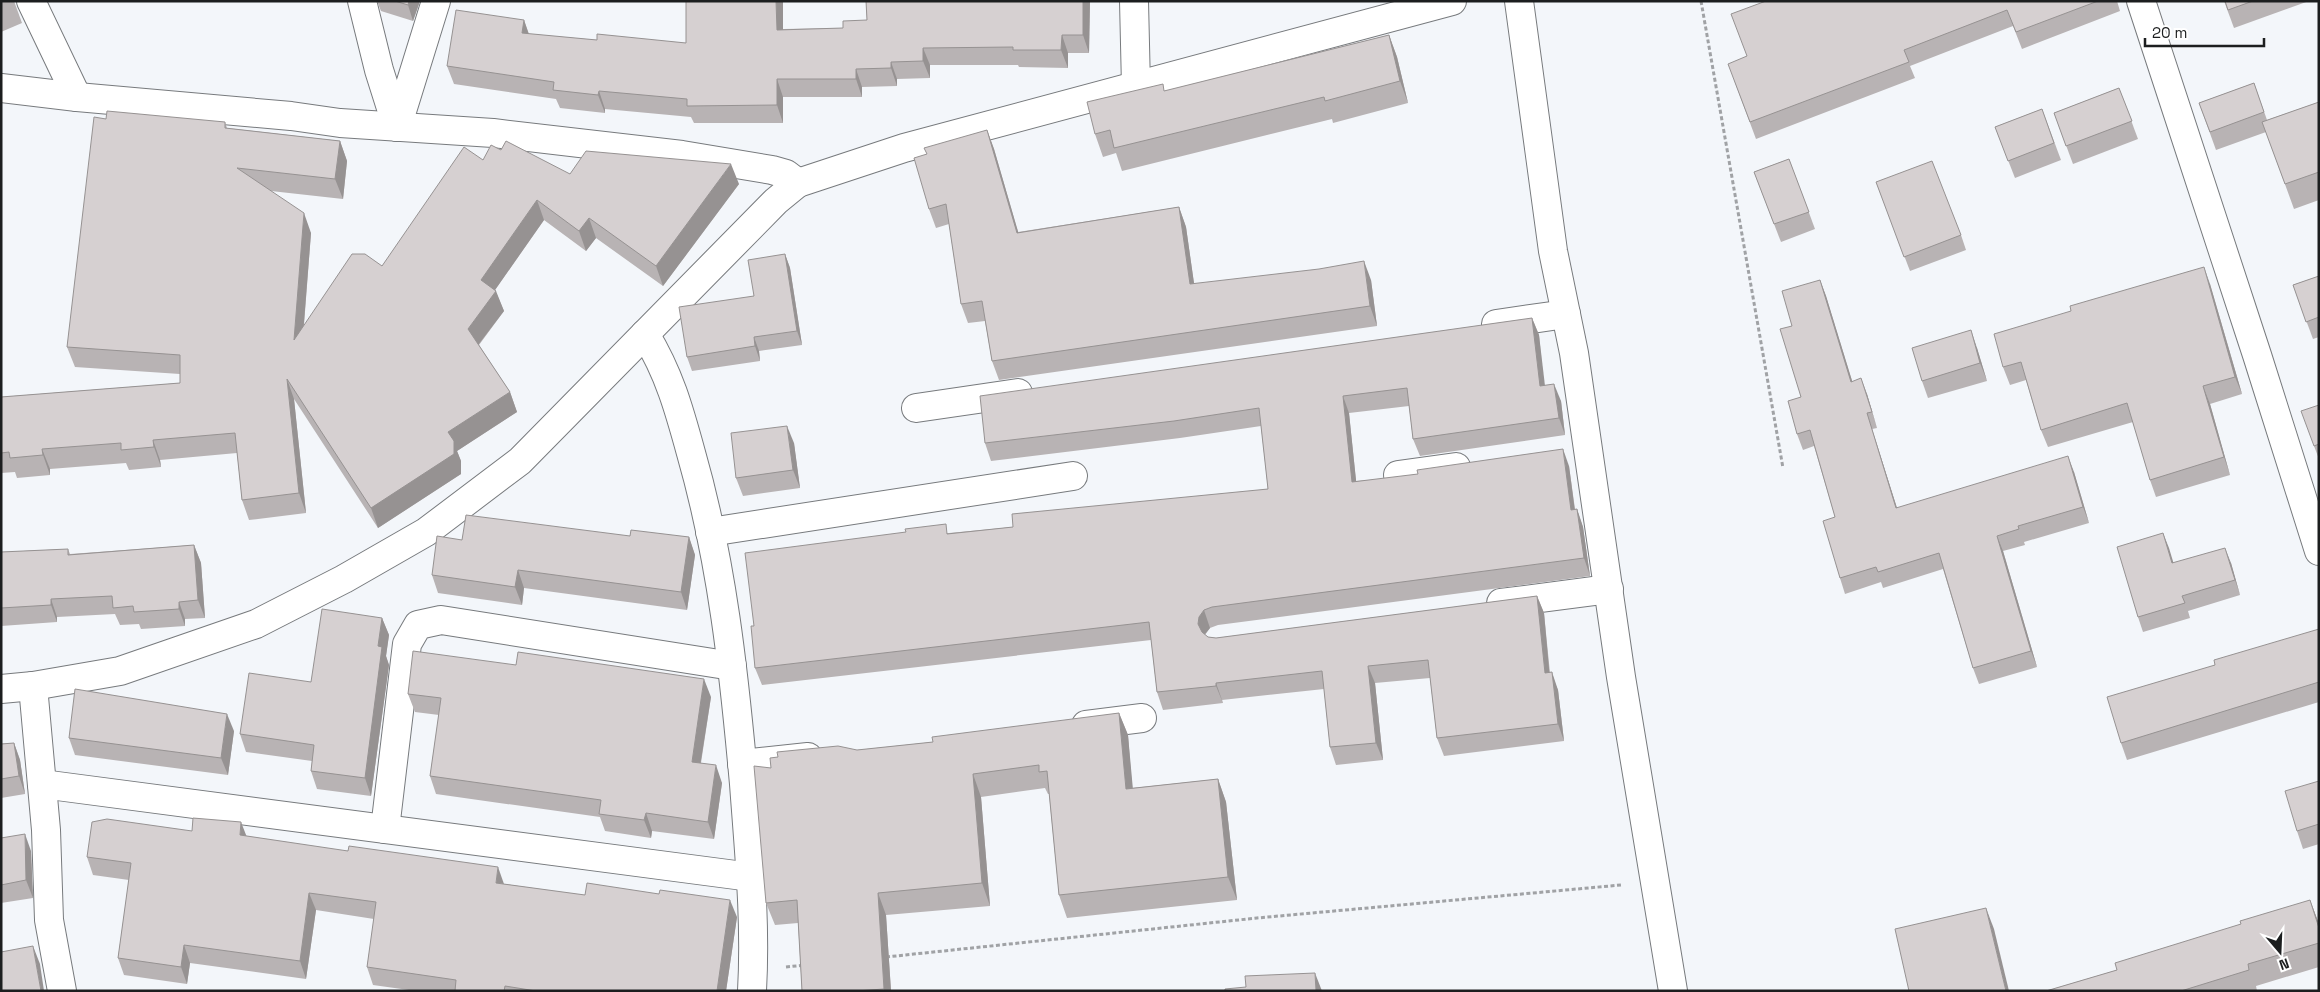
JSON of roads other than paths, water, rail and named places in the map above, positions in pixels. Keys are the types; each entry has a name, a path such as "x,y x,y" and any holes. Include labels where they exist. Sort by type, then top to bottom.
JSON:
{"street":[{"path":"31,1 77,98"},
{"path":"362,1 378,70 397,127"},
{"path":"397,127 436,1"},
{"path":"1134,1 1136,87"},
{"path":"1,689 33,686 120,670 256,624 336,583 426,532 520,461 776,201 798,182 904,148 1452,1"},
{"path":"1519,1 1553,251 1574,353 1654,882 1673,991"},
{"path":"2141,1 2258,356 2319,551"},
{"path":"1,88 77,98 397,127 494,133 682,155 772,170 786,174 798,182"},
{"path":"1468,328 1566,314"},
{"path":"645,334 662,360 673,386 698,476 719,569 732,666 742,764 751,877 753,981"},
{"path":"916,408 1044,389"},
{"path":"1560,452 1588,448"},
{"path":"1398,475 1484,463"},
{"path":"710,532 1073,476"},
{"path":"1473,607 1609,589"},
{"path":"385,829 407,644 418,625 441,620 732,666"},
{"path":"33,686 42,784 49,920 62,991"},
{"path":"1064,727 1142,718"},
{"path":"742,764 830,754"},
{"path":"42,784 751,877"}]}
